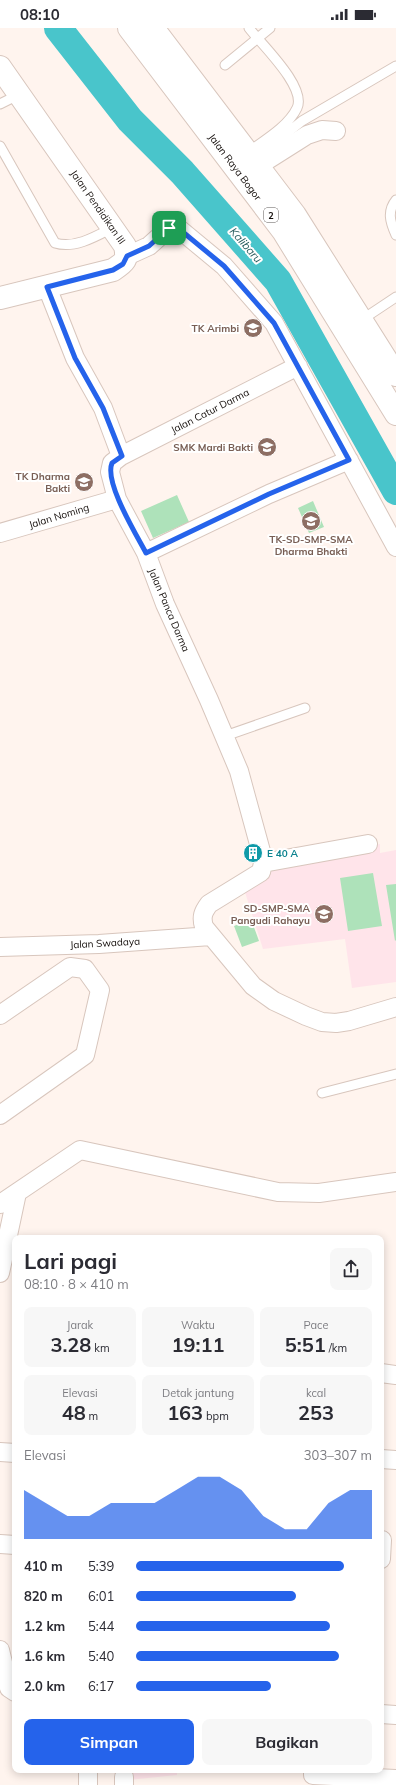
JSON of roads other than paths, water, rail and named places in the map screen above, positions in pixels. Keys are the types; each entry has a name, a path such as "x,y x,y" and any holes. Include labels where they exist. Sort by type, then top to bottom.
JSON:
{"main road":[{"name":"Jalan Raya Bogor","path":"129,28 295,215 354,325 396,414"},
{"name":"Jalan Raya Bogor","path":"153,28 248,161"},
{"name":"Jalan Pendidikan III","path":"0,67 9,100 112,228 125,246 127,256 123,264 113,270 0,298"},
{"name":"Jalan Raya Bogor","path":"354,325 396,375"}],"street":[{"path":"248,161 307,135 322,130 336,130"},
{"path":"127,256 149,246 169,228 174,227 178,228 236,278 274,323 349,460 391,524 396,547"},
{"path":"47,287 75,358 103,408 122,456"},
{"name":"Jalan Catur Darma","path":"122,456 298,366"},
{"name":"Jalan Panca Darma","path":"122,456 115,460 110,467 110,472 118,499 146,553 165,604 225,736 244,786 260,869"},
{"path":"146,553 269,494 349,460"},
{"name":"Jalan Noming","path":"0,532 118,499"},
{"path":"368,844 260,869 209,904 203,912 202,919 204,927 254,986 274,1001 306,1016 322,1022 336,1023 349,1021 396,1007"},
{"name":"Jalan Swadaya","path":"0,948 99,944 211,936"},
{"path":"0,1015 70,967 85,968 100,990 85,1055 0,1115"},
{"path":"0,1204 80,1150 278,1192 320,1193 396,1182"},
{"path":"0,1273 17,1192"},
{"path":"384,1373 396,1375"},
{"path":"0,1452 12,1453"},
{"path":"384,1459 396,1460"},
{"path":"0,1544 12,1545"},
{"path":"0,1650 8,1689"},
{"path":"384,1714 396,1715"},
{"path":"88,1773 88,1785"},
{"path":"313,1773 313,1775 396,1779"}],"lane":[{"path":"248,161 285,123 297,107 298,102 296,87 292,80 249,28"},
{"path":"225,65 270,28"},
{"path":"248,161 302,121 396,66"},
{"path":"0,146 55,243 64,246 72,245 112,228"},
{"path":"396,200 390,211 392,226 396,235"},
{"path":"354,325 396,297"},
{"path":"225,736 305,708"},
{"path":"322,1093 396,1074"}],"waterway":[{"name":"Kalibaru","path":"58,28 130,120 182,172 278,281 396,491"}],"place":[{"name":"TK Arimbi","path":"253,328"},
{"name":"SMK Mardi Bakti","path":"267,447"},
{"name":"TK Dharma Bakti","path":"84,482"},
{"name":"TK-SD-SMP-SMA Dharma Bhakti","path":"311,521"},
{"name":"E 40 A","path":"253,853"},
{"name":"SD-SMP-SMA Pangudi Rahayu","path":"324,914"}]}
